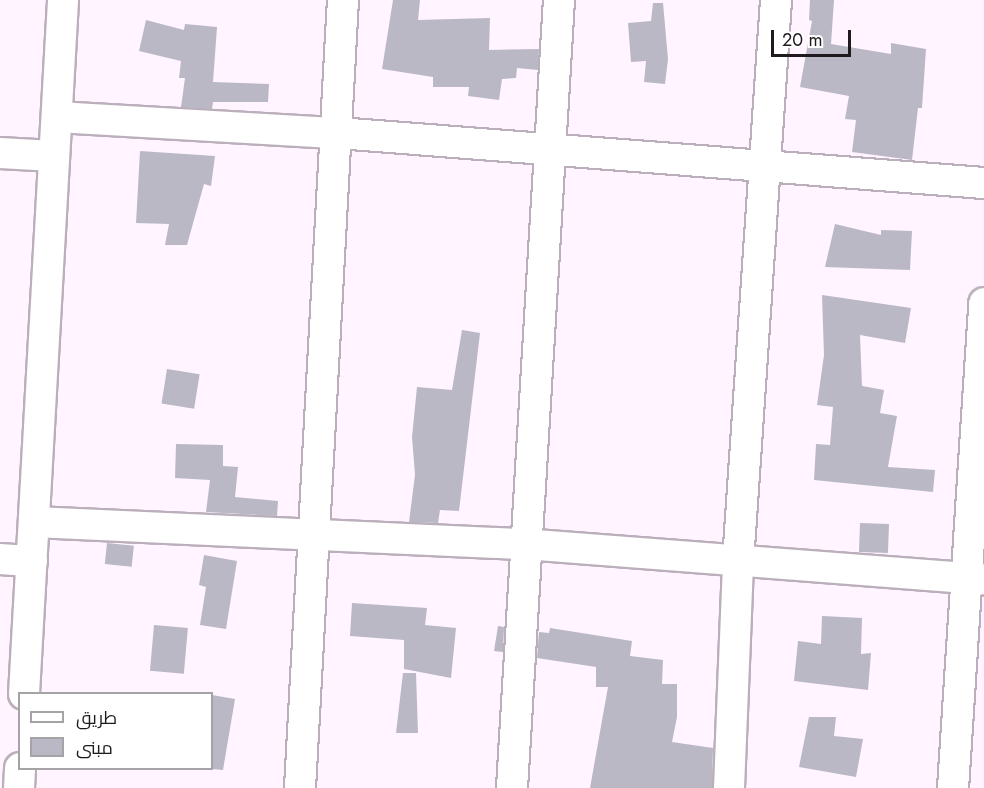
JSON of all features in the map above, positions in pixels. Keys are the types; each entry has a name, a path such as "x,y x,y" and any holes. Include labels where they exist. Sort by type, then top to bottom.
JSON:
{"street":[{"path":"24,692 63,0"},
{"path":"300,788 338,133 343,0"},
{"path":"512,788 548,150 560,0"},
{"path":"729,788 738,562 763,165 776,0"},
{"path":"57,117 338,133 984,183"},
{"path":"0,153 54,156"},
{"path":"953,788 974,578 984,303"},
{"path":"34,522 524,544 738,562 974,578"},
{"path":"0,559 32,561"},
{"path":"19,788 20,770"}],"building":[{"path":"393,0 420,0 418,20 490,18 489,50 539,49 538,70 517,68 516,78 502,79 499,100 468,96 469,87 433,87 433,77 382,69"},
{"path":"810,0 834,0 831,44 891,54 891,43 926,49 922,108 918,108 912,160 852,152 856,120 845,119 849,96 800,87 812,21 809,20"},
{"path":"653,3 663,3 668,59 665,84 644,82 646,61 631,62 628,23 651,21"},
{"path":"146,20 184,30 185,24 217,27 213,82 269,84 268,102 213,102 212,109 181,107 185,78 179,78 181,61 139,51"},
{"path":"140,151 215,156 211,186 204,184 187,245 165,245 169,224 136,223"},
{"path":"835,224 881,235 881,230 912,231 910,270 825,267"},
{"path":"822,295 911,308 905,343 860,335 862,386 884,390 880,413 897,416 888,467 935,470 933,492 814,480 816,444 830,445 833,407 817,405 824,355"},
{"path":"462,330 480,333 459,511 440,510 438,523 409,522 415,475 412,437 417,387 452,390"},
{"path":"167,369 200,374 194,409 162,404"},
{"path":"176,444 223,445 223,466 238,467 235,497 278,501 277,516 206,512 210,480 175,478"},
{"path":"860,523 889,524 888,553 859,552"},
{"path":"107,543 134,546 132,567 105,564"},
{"path":"204,555 237,561 226,629 200,625 206,587 199,585"},
{"path":"352,603 427,608 425,625 456,628 451,678 404,669 404,640 350,636"},
{"path":"822,616 862,618 861,654 871,653 868,690 794,681 798,641 821,644"},
{"path":"154,625 188,628 184,674 150,671"},
{"path":"498,626 504,627 503,652 494,651"},
{"path":"550,628 632,641 630,656 663,660 662,684 677,684 677,717 672,742 713,748 712,788 590,788 608,687 596,687 596,667 537,658 539,632 549,633"},
{"path":"403,673 416,673 418,733 396,733"},
{"path":"213,695 235,699 223,770 213,769"},
{"path":"809,717 836,717 834,736 863,739 856,777 799,767"}]}
